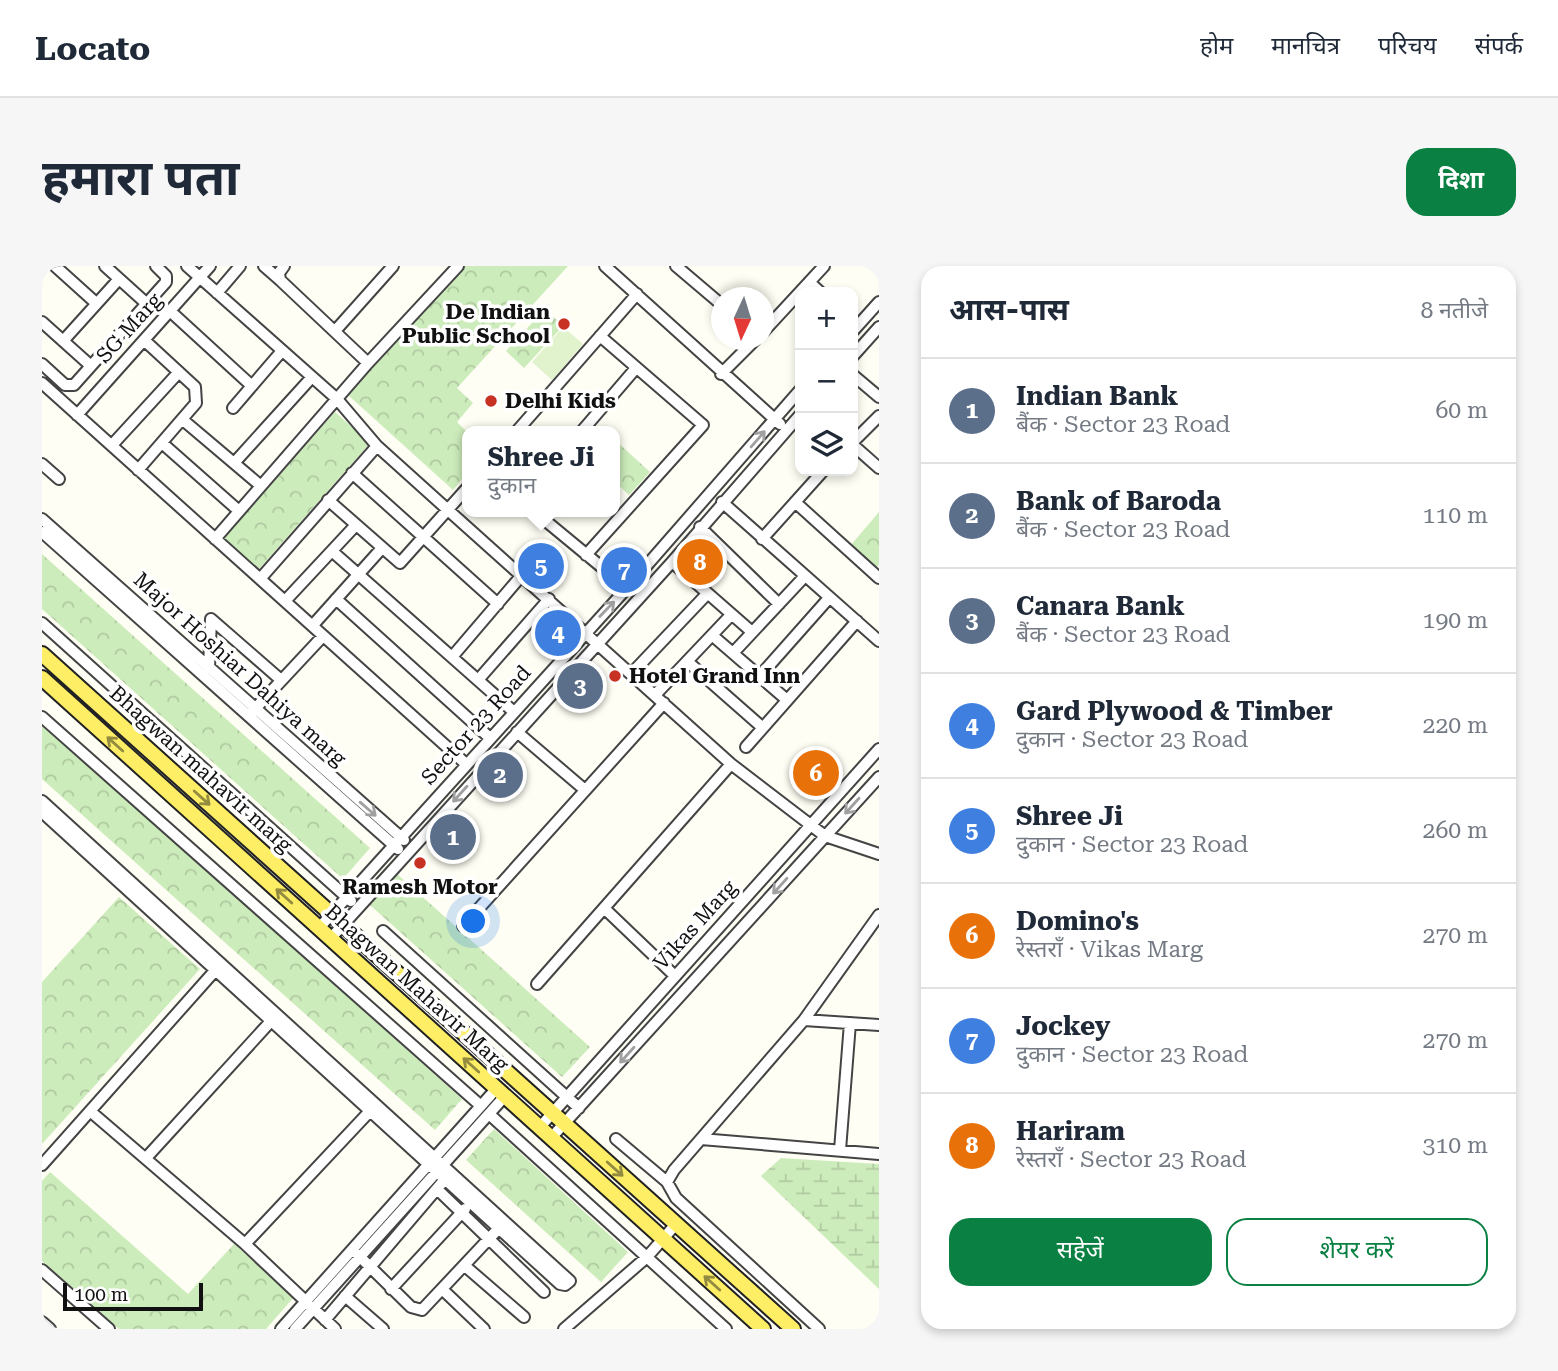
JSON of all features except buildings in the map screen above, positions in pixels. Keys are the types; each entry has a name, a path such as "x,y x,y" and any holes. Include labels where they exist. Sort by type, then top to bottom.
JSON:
{"main road":[{"name":"Bhagwan mahavir marg","path":"42,654 564,1124"},
{"name":"Bhagwan Mahavir Marg","path":"42,678 763,1329"},
{"path":"564,1124 793,1329"}],"street":[{"path":"55,266 96,303"},
{"path":"105,266 147,304"},
{"path":"42,364 71,387 167,279 156,266"},
{"path":"187,266 337,399 377,446 731,764 825,836 879,854"},
{"name":"SG Marg","path":"77,415 211,266"},
{"path":"217,293 240,266"},
{"path":"264,266 368,363"},
{"path":"280,280 279,273 285,266"},
{"path":"335,331 393,266"},
{"path":"215,539 368,363 458,266"},
{"path":"677,266 711,295"},
{"path":"774,320 824,266"},
{"path":"613,268 721,374 787,430"},
{"path":"63,341 119,279"},
{"path":"808,282 814,287"},
{"path":"521,426 637,294"},
{"path":"858,322 879,302"},
{"path":"170,311 252,386"},
{"path":"42,322 91,366"},
{"path":"858,350 879,327"},
{"path":"586,555 704,425 600,336"},
{"path":"138,470 183,420 198,396 195,387 144,340"},
{"path":"721,374 745,350"},
{"path":"233,408 281,352"},
{"path":"586,426 636,368"},
{"path":"112,445 179,372"},
{"path":"234,462 312,377"},
{"path":"858,379 879,397"},
{"path":"42,383 466,764"},
{"name":"Sector 23 Road","path":"325,933 337,919 347,897 627,588 795,396"},
{"path":"858,438 879,416"},
{"path":"183,420 261,486"},
{"name":"Sector 23 Road","path":"337,919 358,907 672,562 795,421"},
{"path":"162,443 239,511"},
{"path":"260,579 377,446"},
{"path":"858,448 879,468"},
{"path":"42,464 59,478"},
{"path":"352,473 498,604"},
{"path":"762,539 819,476"},
{"path":"328,500 400,563 462,493"},
{"path":"722,502 879,641"},
{"path":"795,502 879,578"},
{"path":"542,517 627,588"},
{"name":"Major Hoshiar Dahiya marg","path":"42,519 209,668 251,713"},
{"path":"285,601 355,526"},
{"path":"700,527 779,604"},
{"name":"Major Hoshiar Dahiya marg","path":"42,532 408,852"},
{"path":"313,625 382,548"},
{"path":"332,552 514,712"},
{"path":"672,562 752,632"},
{"path":"452,657 522,575"},
{"path":"733,653 805,576"},
{"path":"632,673 707,594"},
{"path":"759,677 829,598"},
{"path":"336,599 490,738"},
{"path":"478,680 549,599"},
{"path":"463,926 585,790 688,663 731,615"},
{"path":"209,668 211,619 281,680"},
{"path":"747,747 857,621"},
{"path":"42,623 358,907"},
{"path":"251,713 323,636"},
{"path":"713,636 787,701"},
{"path":"688,663 762,728"},
{"path":"42,717 485,1110 726,1329"},
{"path":"517,732 585,790"},
{"name":"Vikas Marg","path":"540,1127 879,749"},
{"path":"537,984 731,764"},
{"name":"Vikas Marg","path":"551,1138 879,777"},
{"path":"42,801 439,1167 472,1202 560,1284 570,1281 439,1167 371,1110 272,1020 219,967 42,812"},
{"path":"604,908 676,976"},
{"path":"667,1182 804,1020 879,915"},
{"path":"383,931 579,1108"},
{"path":"42,1165 219,967"},
{"path":"146,1158 272,1020"},
{"path":"804,1020 879,1025"},
{"path":"841,1150 850,1023"},
{"path":"281,1329 310,1305 439,1167 501,1092"},
{"path":"245,1244 371,1110"},
{"path":"90,1111 245,1244 335,1329"},
{"path":"616,1139 667,1182 676,1198 819,1329"},
{"path":"701,1139 879,1154"},
{"path":"325,1320 437,1189 439,1167"},
{"path":"639,1190 655,1172"},
{"path":"437,1189 544,1292"},
{"path":"391,1289 472,1202"},
{"path":"564,1329 647,1257 676,1224"},
{"path":"357,1253 411,1307 422,1310 500,1227"},
{"path":"465,1266 524,1317"},
{"path":"42,1270 109,1329"},
{"path":"443,1290 484,1329"},
{"path":"345,1296 383,1329"},
{"path":"295,1329 310,1305"},
{"path":"42,1322 50,1329"}],"green space":[{"path":"465,266 568,266 457,388 473,403 457,422 462,427 462,479 453,490 348,395"},
{"path":"545,309 563,326 524,368 506,351"},
{"path":"563,327 583,344 552,380 532,362"},
{"path":"335,412 370,443 259,569 224,538"},
{"path":"620,445 650,472 629,495 620,487"},
{"path":"879,512 879,564 876,568 850,546"},
{"path":"42,554 370,848 343,879 42,609"},
{"path":"42,722 462,1099 435,1130 42,779"},
{"path":"397,874 590,1047 562,1077 370,905"},
{"path":"119,897 200,969 42,1144 42,982"},
{"path":"494,1129 628,1252 601,1282 466,1160"},
{"path":"781,1158 879,1164 879,1289 761,1176"},
{"path":"50,1172 188,1294 234,1244 294,1297 266,1329 119,1329 42,1261 42,1181"}],"place":[{"name":"De Indian Public School","path":"564,324"},
{"name":"Delhi Kids","path":"491,401"},
{"name":"Hariram","path":"700,562"},
{"name":"Shree Ji","path":"541,566"},
{"name":"Jockey","path":"624,570"},
{"name":"Gard Plywood & Timber","path":"558,633"},
{"name":"Hotel Grand Inn","path":"615,676"},
{"name":"Canara Bank","path":"580,686"},
{"name":"Domino's","path":"816,773"},
{"name":"Bank of Baroda","path":"500,775"},
{"name":"Indian Bank","path":"453,837"},
{"name":"Ramesh Motor","path":"420,863"}]}
